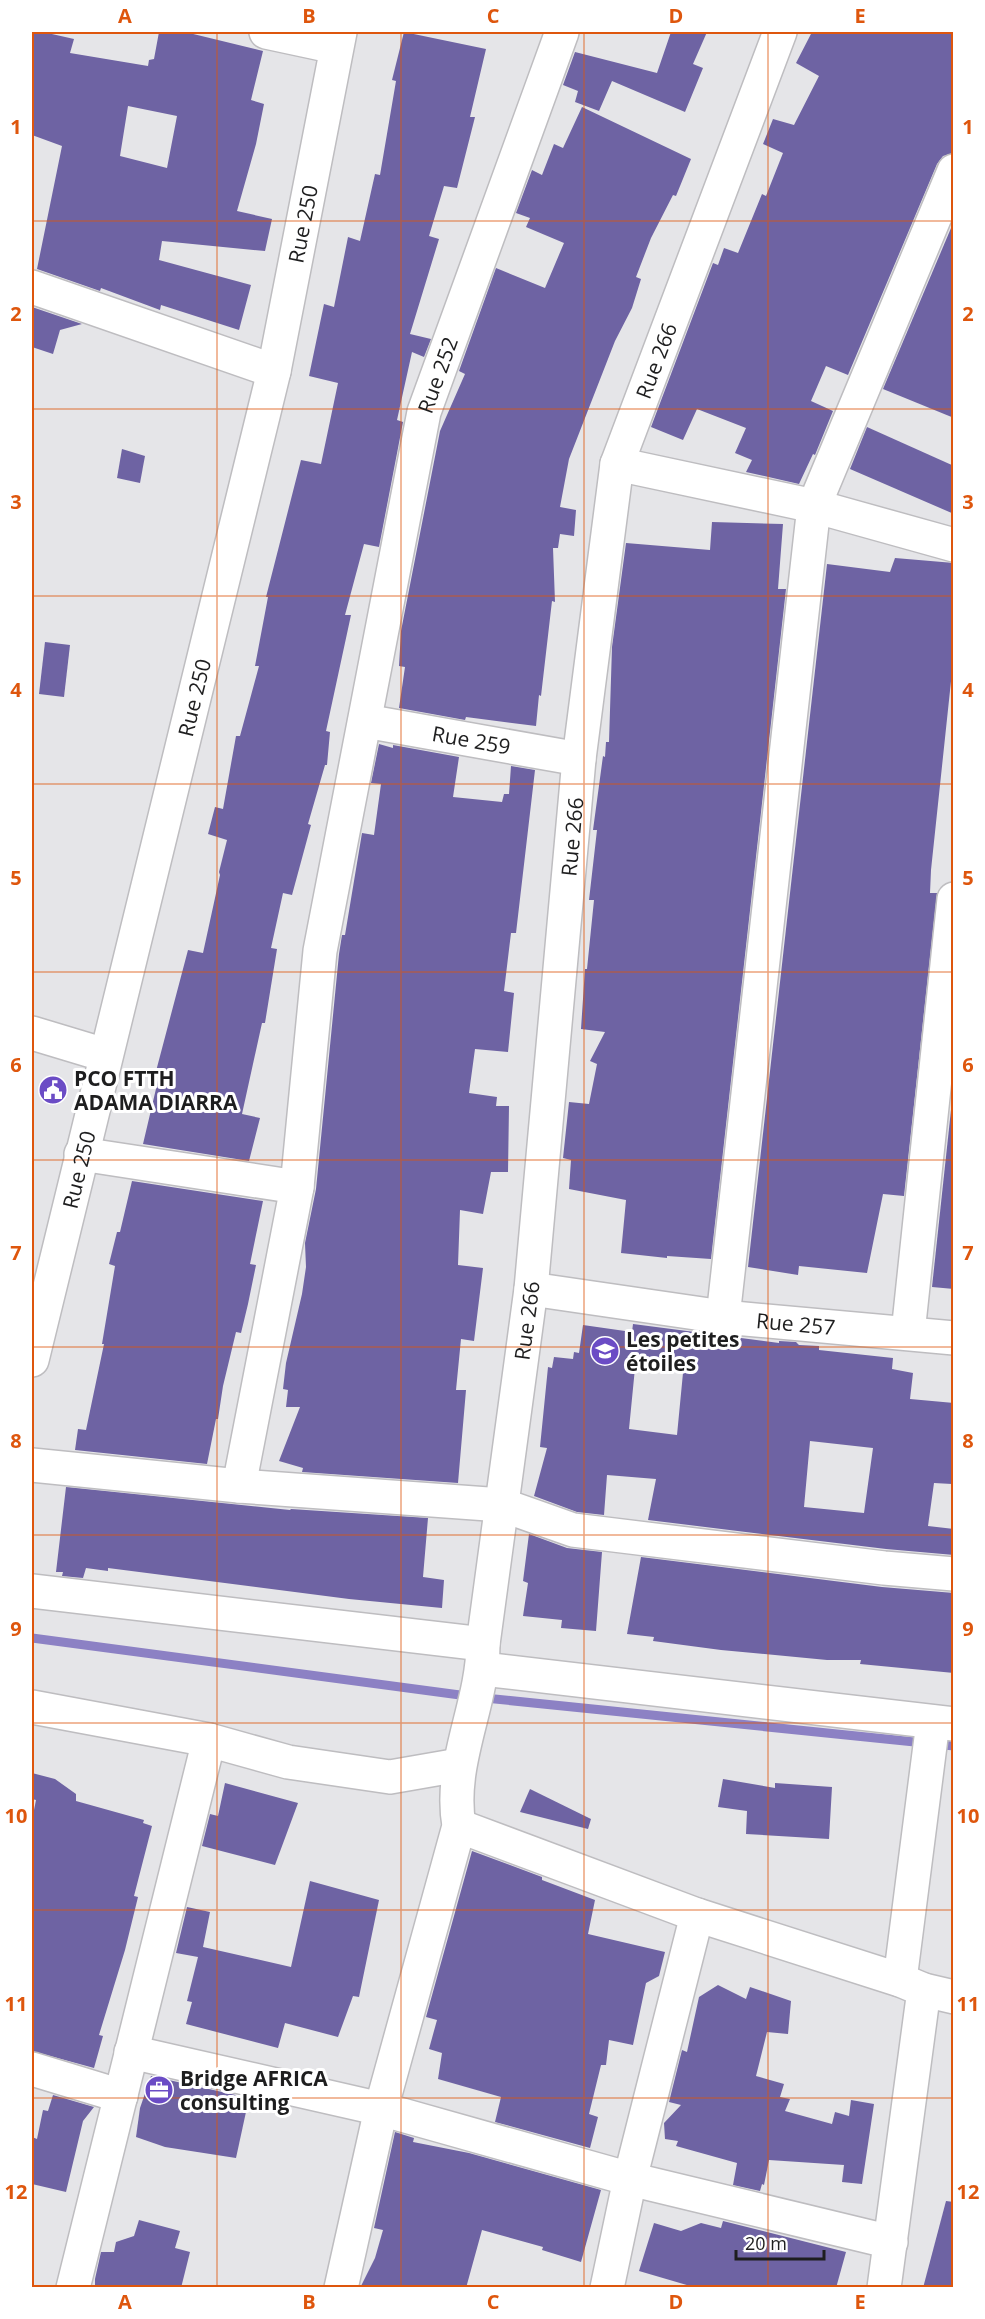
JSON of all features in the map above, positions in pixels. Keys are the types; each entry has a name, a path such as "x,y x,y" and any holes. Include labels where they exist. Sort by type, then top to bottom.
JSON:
{"street":[{"path":"266,32 338,39"},
{"name":"Rue 266","path":"459,1826 455,1806 459,1765 483,1657 531,1289 579,759 617,464 780,32"},
{"name":"Rue 252","path":"240,1486 297,1187 320,951 424,412 560,37"},
{"name":"Rue 250","path":"32,1360 274,371 338,39"},
{"path":"723,1317 814,506 954,171"},
{"path":"32,287 274,371"},
{"path":"617,464 814,506 954,545"},
{"name":"Rue 259","path":"365,721 579,759"},
{"path":"908,1333 954,898"},
{"path":"32,1033 105,1055"},
{"path":"81,1154 297,1187"},
{"name":"Rue 257","path":"531,1289 723,1317 954,1338"},
{"path":"32,1465 240,1486 502,1506 573,1530 954,1575"},
{"path":"32,1591 943,1723 926,1989 884,2288"},
{"path":"32,1707 209,1740 288,1762 390,1777 459,1765"},
{"path":"73,2288 209,1740"},
{"path":"341,2288 381,2109 459,1826 697,1915 926,1989"},
{"path":"607,2288 630,2179 697,1915"},
{"path":"131,2052 381,2109 630,2179 891,2242"},
{"path":"32,2069 121,2096"}],"building":[{"path":"32,32 43,32 74,39 70,53 148,66 149,60 154,59 159,32 185,32 263,51 251,100 264,104 256,144 237,211 272,219 265,251 162,241 159,260 251,285 239,330 161,305 160,310 101,288 100,291 37,269 62,146 32,135","holes":["128,106 177,116 167,168 120,156"]},
{"path":"404,32 486,49 470,117 475,117 457,188 444,186 429,236 439,239 410,334 431,339 424,357 412,352 397,420 403,422 379,547 364,544 345,615 351,615 326,731 330,732 327,765 325,765 308,824 311,825 292,895 283,893 271,948 277,949 265,1023 262,1023 242,1114 260,1118 249,1161 143,1144 159,1076 155,1075 188,950 203,953 227,840 208,834 215,807 223,809 236,736 240,736 259,666 255,666 268,597 266,597 301,460 321,464 338,383 309,376 324,304 334,307 348,237 360,241 375,174 380,175 396,81 392,80"},
{"path":"671,32 707,32 693,64 703,68 685,112 612,81 599,111 575,102 578,91 563,85 575,52 657,73"},
{"path":"812,32 954,32 954,153 943,156 937,164 848,375 826,366 811,401 833,411 815,455 813,454 799,484 746,472 752,460 735,453 746,428 697,409 683,440 651,427 713,263 718,265 724,248 738,253 762,194 766,196 783,153 763,144 773,119 794,125 819,76 796,63"},
{"path":"582,107 691,159 676,196 673,195 651,238 636,277 641,279 632,308 615,341 569,459 560,507 576,510 574,536 560,534 558,548 553,548 555,602 552,601 536,726 466,717 465,720 399,708 405,667 399,666 401,631 440,431 465,374 459,371 496,268 545,288 564,243 526,227 530,218 516,213 532,170 542,175 554,144 563,148"},
{"path":"954,221 954,418 883,389"},
{"path":"32,307 82,324 60,330 53,354 32,347"},
{"path":"867,427 954,466 954,514 850,469"},
{"path":"122,449 145,456 140,483 117,478"},
{"path":"712,522 783,524 778,589 786,589 711,1259 667,1256 667,1258 621,1253 626,1200 569,1189 571,1160 563,1158 569,1102 589,1104 597,1064 590,1061 605,1032 581,1029 585,969 587,969 594,900 589,900 597,830 593,830 603,756 605,757 606,742 609,742 612,647 626,543 710,550"},
{"path":"895,558 954,563 954,653 931,870 930,893 937,893 904,1196 883,1194 867,1273 799,1266 798,1275 748,1267 827,564 890,572"},
{"path":"45,642 70,645 64,697 39,694"},
{"path":"379,744 459,757 453,797 502,802 504,794 509,794 511,766 535,770 516,933 511,933 504,991 514,993 508,1052 475,1049 469,1093 497,1097 496,1106 509,1106 508,1172 491,1172 483,1214 460,1210 458,1265 483,1268 474,1341 461,1339 456,1390 466,1390 458,1483 302,1472 303,1468 279,1461 300,1407 286,1407 288,1390 283,1389 286,1363 306,1267 305,1243 316,1189 342,935 345,935 362,833 374,835 381,784 371,783"},
{"path":"954,1082 954,1289 932,1287"},
{"path":"132,1181 263,1201 250,1264 256,1265 248,1304 241,1333 236,1332 207,1464 75,1450 78,1429 86,1430 104,1344 102,1344 115,1266 109,1264 117,1232 120,1232"},
{"path":"633,1324 779,1343 779,1341 796,1342 799,1345 819,1346 819,1350 893,1358 892,1369 913,1373 910,1399 954,1403 952,1484 934,1483 928,1526 954,1529 954,1555 648,1520 656,1479 607,1475 604,1515 577,1512 534,1496 547,1448 540,1447 548,1367 552,1368 554,1357 573,1359 574,1352 579,1353 583,1325 632,1332","holes":["635,1368 683,1373 677,1435 629,1429","810,1441 873,1448 864,1513 804,1507"]},
{"path":"66,1487 290,1510 428,1518 423,1577 444,1580 442,1608 349,1599 108,1568 108,1571 86,1568 83,1578 62,1576 63,1572 56,1572"},
{"path":"529,1534 567,1548 602,1552 596,1631 561,1628 562,1620 523,1616 528,1583 523,1581"},
{"path":"641,1557 882,1587 954,1593 954,1673 860,1664 861,1660 827,1660 721,1650 653,1641 654,1637 627,1634"},
{"path":"32,1773 55,1779 76,1794 76,1801 144,1820 143,1823 152,1826 134,1896 138,1897 125,1950 99,2035 103,2036 94,2068 32,2051 32,1820 36,1800 32,1799"},
{"path":"723,1779 775,1788 775,1783 832,1787 829,1839 746,1834 747,1811 718,1807"},
{"path":"225,1783 298,1803 275,1865 202,1846 210,1814 218,1816"},
{"path":"530,1789 591,1819 588,1829 520,1812"},
{"path":"472,1851 595,1900 588,1934 665,1952 659,1976 646,1983 633,2045 609,2040 606,2065 601,2065 589,2114 598,2117 590,2148 495,2122 501,2097 438,2079 442,2053 429,2049 437,2020 426,2017"},
{"path":"310,1881 379,1900 359,1997 353,1996 338,2037 285,2023 278,2048 186,2024 192,2002 187,2001 198,1957 176,1953 187,1907 210,1912 203,1947 291,1967"},
{"path":"718,1985 746,1999 750,1987 791,2001 788,2034 767,2032 756,2076 784,2084 780,2097 790,2099 785,2111 832,2124 835,2112 849,2116 851,2100 874,2104 862,2184 842,2182 844,2165 769,2160 764,2185 762,2184 760,2191 733,2185 737,2163 676,2146 678,2141 665,2139 664,2123 681,2105 669,2102 682,2050 687,2052 699,1997"},
{"path":"151,2076 249,2098 236,2158 165,2147 136,2137 140,2108"},
{"path":"53,2095 94,2107 83,2121 66,2192 32,2184 32,2137 37,2139 43,2110 48,2111"},
{"path":"395,2132 414,2138 413,2142 469,2153 601,2190 581,2262 542,2250 543,2247 482,2230 466,2288 360,2288 375,2258 383,2230 374,2228"},
{"path":"946,2201 954,2202 954,2288 923,2288"},
{"path":"139,2220 180,2231 175,2248 190,2252 181,2288 95,2288 101,2252 114,2252 116,2242 134,2236"},
{"path":"723,2221 846,2252 836,2288 697,2288 639,2271 654,2223 681,2231 701,2223 721,2228"}],"waterway":[{"path":"32,1638 475,1697 954,1746"}],"place":[{"name":"PCO FTTH ADAMA DIARRA","path":"53,1090"},
{"name":"Les petites étoiles","path":"605,1351"},
{"name":"Bridge AFRICA consulting","path":"159,2090"}]}
